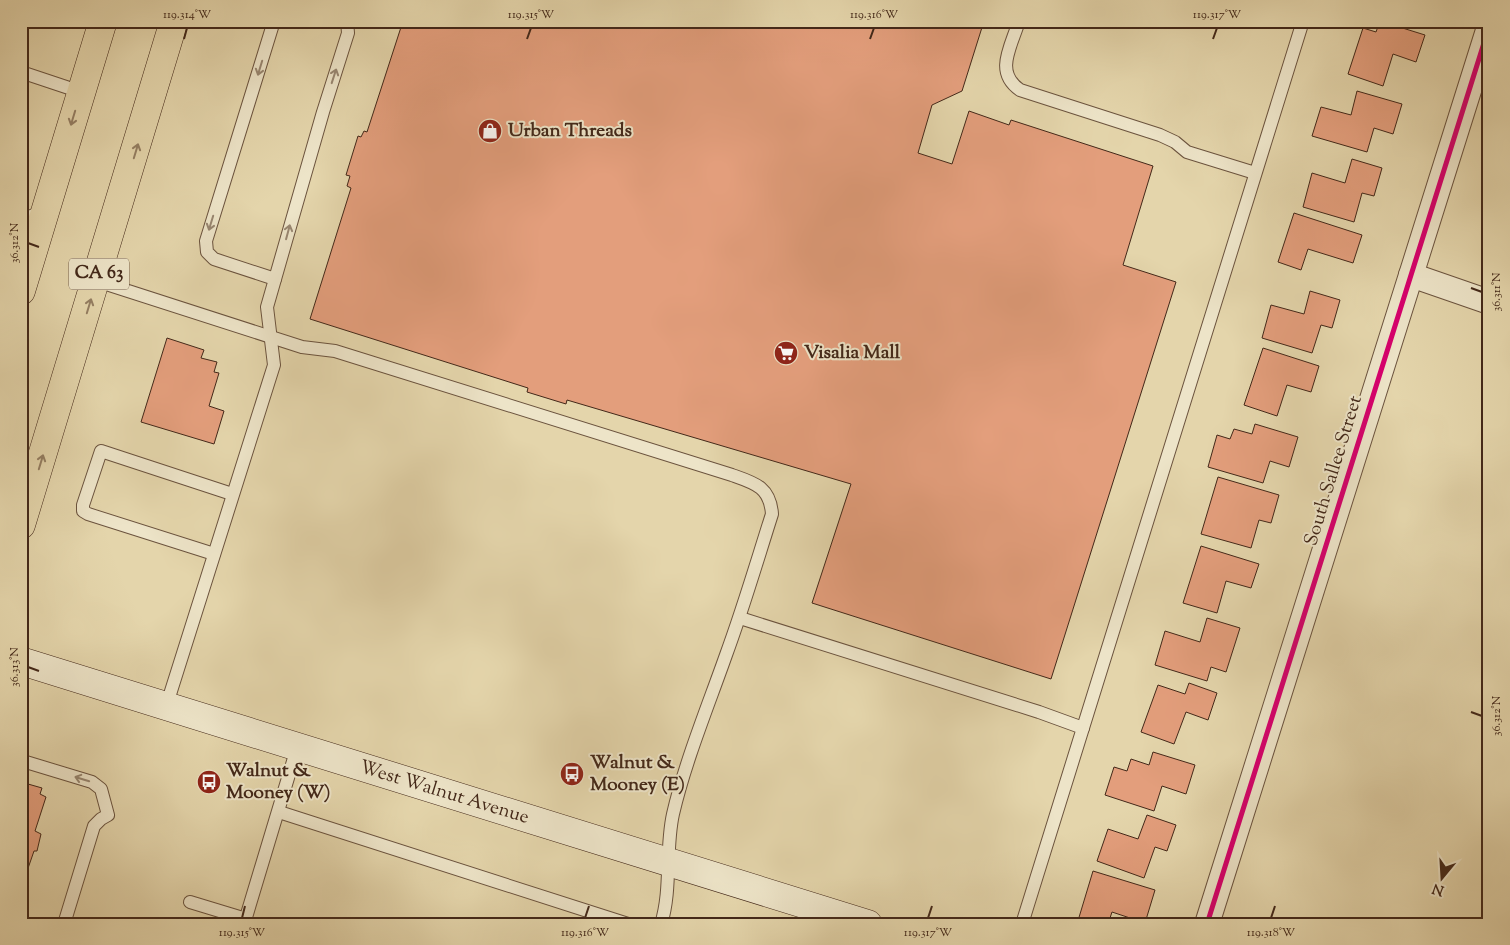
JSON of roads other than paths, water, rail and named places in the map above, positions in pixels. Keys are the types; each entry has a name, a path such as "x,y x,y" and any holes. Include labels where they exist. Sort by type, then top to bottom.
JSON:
{"main road":[{"path":"21,291 103,21"},
{"name":"CA 63","path":"21,525 97,281 174,21"},
{"name":"West Walnut Avenue","path":"21,661 868,924"}],"street":[{"name":"South Sallee Street","path":"1207,924 1489,27"},
{"path":"1411,275 1489,302"}],"lane":[{"path":"274,21 206,241 207,252 214,259 275,279"},
{"path":"166,707 274,365 267,307 322,112 348,33 348,21"},
{"path":"1018,21 1006,65 1006,73 1011,83 1020,90 1160,135 1175,142 1187,152 1255,173"},
{"path":"1022,924 1303,21"},
{"path":"21,72 81,92"},
{"path":"21,221 46,208"},
{"path":"97,281 271,338 302,347 335,352 752,482 763,489 771,500 772,514 740,618 701,726 673,814 667,862 666,909 661,924"},
{"path":"214,554 88,514 83,511 83,505 101,451 232,494"},
{"path":"740,618 1039,712 1083,728"},
{"path":"190,902 245,922 297,748"},
{"path":"21,763 26,762 92,782 101,789 108,815 100,819 94,826 64,924"},
{"path":"279,812 628,924"},
{"path":"21,922 28,924"}],"place":[{"name":"Urban Threads","path":"490,131"},
{"name":"Visalia Mall","path":"786,353"},
{"name":"Walnut & Mooney (E)","path":"572,774"},
{"name":"Walnut & Mooney (W)","path":"209,782"}]}
